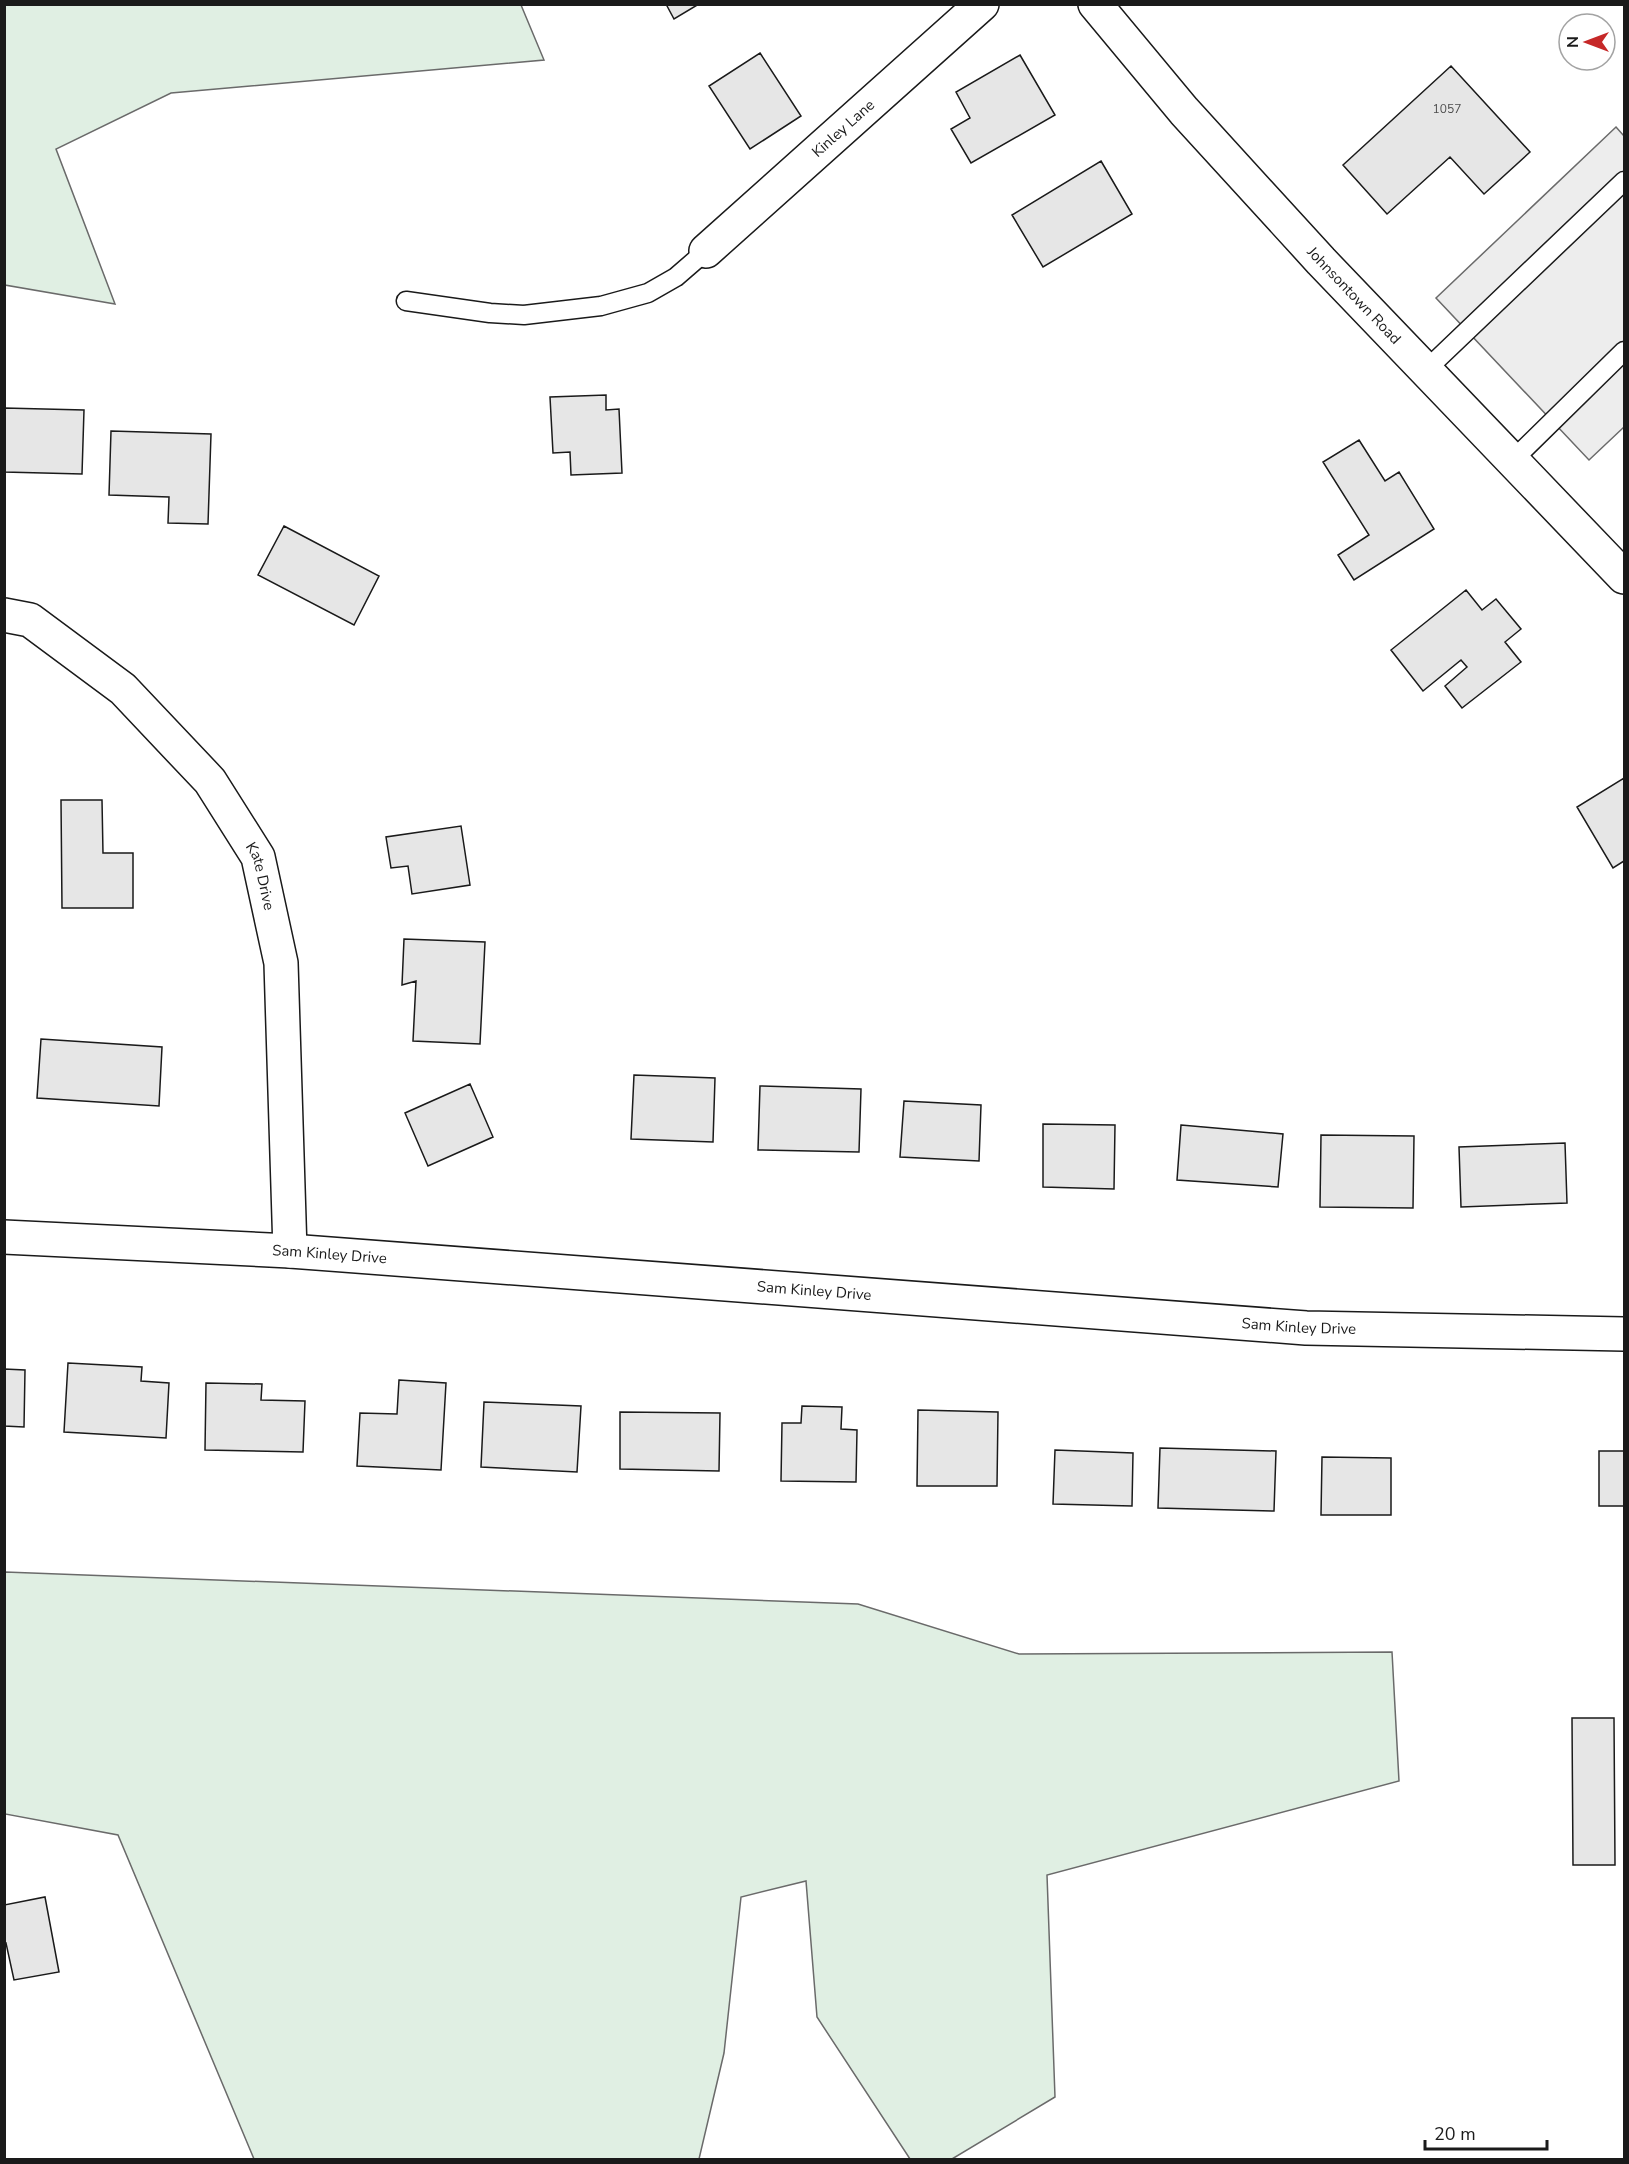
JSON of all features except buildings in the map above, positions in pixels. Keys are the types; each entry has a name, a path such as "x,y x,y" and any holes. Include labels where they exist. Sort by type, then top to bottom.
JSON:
{"street":[{"name":"Kinley Lane","path":"706,251 982,4"},
{"name":"Johnsontown Road","path":"1095,4 1192,120 1321,261 1624,577"},
{"name":"Kate Drive","path":"4,615 30,620 123,689 210,781 258,857 281,963 290,1251"},
{"name":"Sam Kinley Drive","path":"4,1238 290,1251 1306,1328 1624,1335"}],"lane":[{"path":"1426,370 1624,181"},
{"path":"406,301 490,313 524,315 601,306 648,293 676,277 706,251"},
{"path":"1513,460 1624,351"}],"green space":[{"path":"4,5 521,5 544,60 171,93 56,149 115,304 5,285"},
{"path":"5,1572 858,1604 1019,1654 1392,1652 1399,1781 1047,1875 1055,2097 952,2159 910,2159 817,2017 806,1881 741,1897 724,2053 699,2159 254,2159 118,1835 5,1814"}],"shaded area":[{"path":"1616,127 1624,136 1624,427 1589,460 1436,298"}]}
